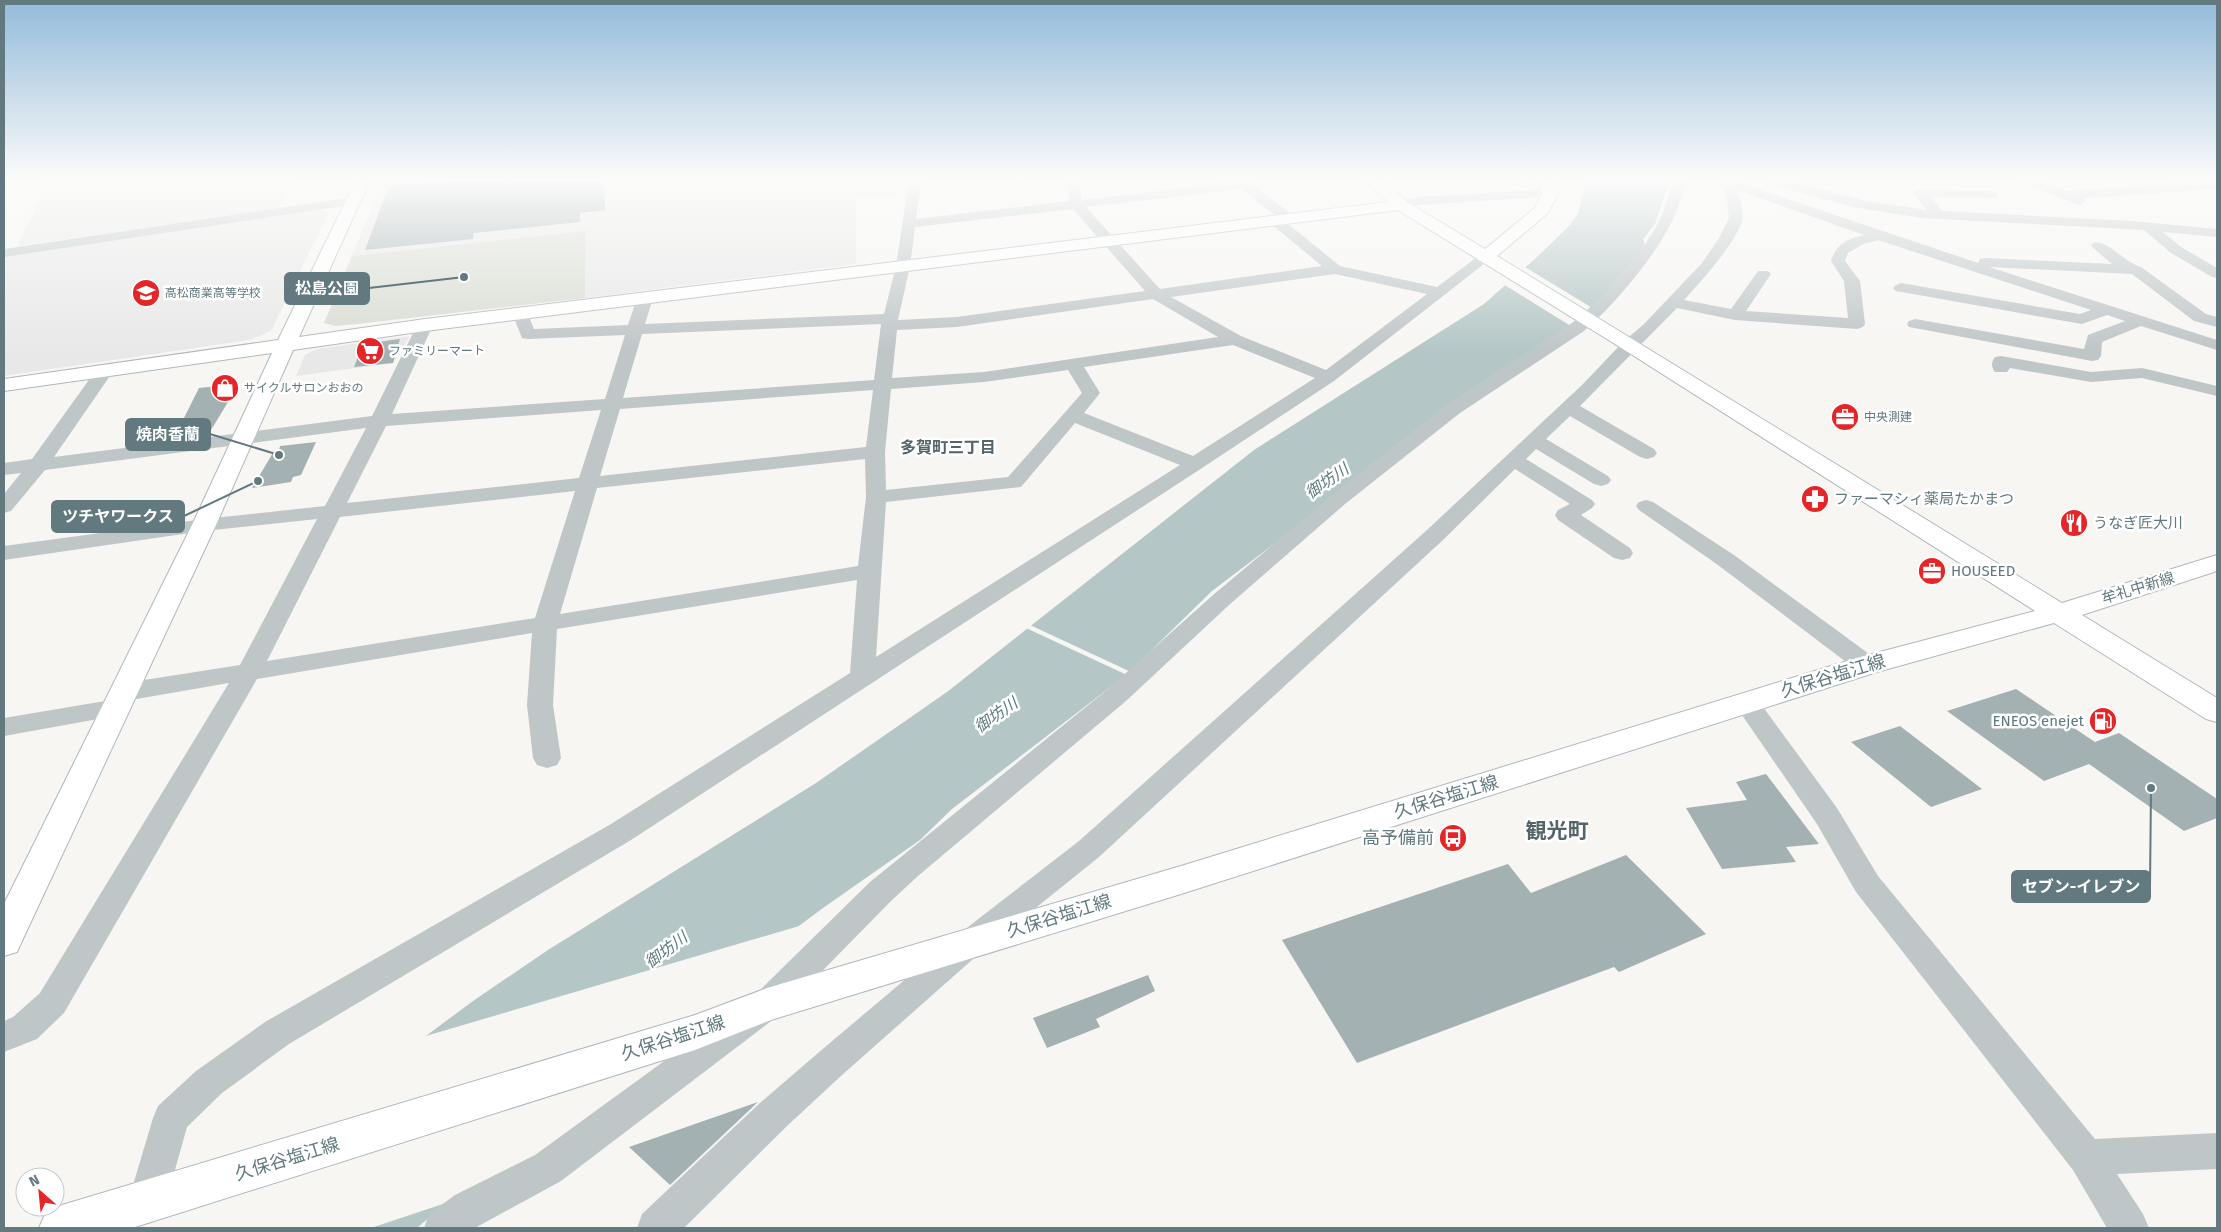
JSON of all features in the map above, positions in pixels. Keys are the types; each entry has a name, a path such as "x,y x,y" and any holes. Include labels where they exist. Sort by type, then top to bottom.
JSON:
{"street":[{"path":"4,253 91,237"},
{"path":"4,941 204,525 336,237"},
{"path":"862,676 876,497 875,452 890,322 903,266 907,237"},
{"path":"1105,237 1157,295 1235,340 1328,376"},
{"path":"4,384 425,325 1137,237"},
{"path":"1301,237 1335,269"},
{"path":"1454,237 1630,345 2217,712"},
{"path":"147,1202 171,1118 209,1082 277,1033 621,832 1195,464 1328,376 1509,237"},
{"path":"443,1228 469,1208 548,1168 768,1005 881,891 1117,695 1221,600 1338,500 1454,409 1602,306 1655,237"},
{"path":"656,1228 774,1114 970,943 1089,849 1435,535 1675,302 1707,266 1726,237"},
{"path":"1675,302 1735,315 1857,324 1852,281 1838,261 1841,251 1858,241 1873,237"},
{"path":"1884,237 2217,345"},
{"path":"2161,237 2176,250 2217,274"},
{"path":"2098,246 2128,269"},
{"path":"1958,262 2136,270 2200,318 2217,322"},
{"path":"520,314 528,334 890,322 957,322 1335,269 1438,292"},
{"path":"1735,315 1763,274"},
{"path":"1901,288 2082,319 2107,309"},
{"path":"547,758 540,705 545,623 645,298"},
{"path":"1915,324 2092,356 2094,339 2139,321"},
{"path":"4,1037 24,1028 52,1003 249,672 331,511 380,421 425,325"},
{"path":"4,469 380,421 984,377 1235,340"},
{"path":"2001,368 2001,361 2091,376 2142,373 2217,391"},
{"path":"876,497 1014,483 1091,393 1074,365"},
{"path":"4,507 38,465 105,370"},
{"path":"1568,407 1647,453"},
{"path":"1072,415 1195,464"},
{"path":"1534,440 1601,480"},
{"path":"4,553 204,525 875,452"},
{"path":"1514,460 1585,504 1566,515 1622,553"},
{"path":"1646,506 1726,560 1867,664"},
{"name":"牟礼中新線","path":"2059,613 2217,563"},
{"path":"4,727 249,672 869,571"},
{"name":"久保谷塩江線","path":"62,1228 262,1168 695,1032 768,1005 1181,880 1867,664 2059,613"},
{"path":"1746,702 1827,816 1867,884 2086,1157 2129,1228"},
{"path":"2086,1157 2217,1151"}],"shaded area":[{"path":"21,237 77,237 17,246"},
{"name":"高松商業高等学校","path":"131,237 317,237 271,331 249,340 4,376 4,256"},
{"path":"360,237 525,237 352,256"},
{"path":"525,237 586,237 585,298 357,324 336,326 324,323 352,256"},
{"path":"586,237 856,237 856,264 585,298"},
{"path":"410,336 393,363 296,376 305,355 317,349"}],"water":[{"name":"御坊川","path":"1557,237 1644,237 1645,245 1643,249 1597,303 1572,327 1307,519 1212,591 1126,675 952,809 920,840 823,908 559,1105 417,1228 218,1228 395,1059 473,1001 548,950 816,783 947,692 1254,450 1484,304"}],"pier":[{"path":"1525,267 1594,309 1574,328 1503,284"},
{"path":"1030,625 1131,672 1127,675 1026,628"},
{"path":"806,924 560,1107 452,1201 371,1228 216,1228 298,1139 419,1038"}],"building":[{"path":"370,237 473,237 473,239 365,250"},
{"path":"400,339 393,363 354,367 363,344"},
{"path":"239,384 211,430 184,434 190,423 181,424 199,388"},
{"path":"316,442 301,475 293,477 291,482 252,488 274,451 279,450 280,446"},
{"path":"2016,689 2095,742 2119,733 2217,799 2217,818 2184,831 2089,764 2044,781 1947,711"},
{"path":"1900,726 1982,789 1931,807 1851,742"},
{"path":"1766,774 1819,844 1786,847 1796,862 1722,869 1686,808 1747,800 1736,782"},
{"path":"1626,855 1706,934 1619,972 1614,967 1357,1063 1282,940 1508,864 1531,893"},
{"path":"1148,975 1155,991 1096,1019 1100,1027 1047,1048 1033,1018"},
{"path":"758,1102 670,1185 629,1147"}],"place":[{"name":"松島公園","path":"464,277"},
{"name":"高松商業高等学校","path":"146,293"},
{"name":"ファミリーマート","path":"370,351"},
{"name":"サイクルサロンおおの","path":"225,388"},
{"name":"中央測建","path":"1845,417"},
{"name":"焼肉香蘭","path":"279,455"},
{"name":"ツチヤワークス","path":"258,481"},
{"name":"ファーマシィ薬局たかまつ","path":"1815,499"},
{"name":"うなぎ匠大川","path":"2074,523"},
{"name":"HOUSEED","path":"1932,571"},
{"name":"ENEOS enejet","path":"2103,721"},
{"name":"セブン-イレブン","path":"2151,788"},
{"name":"高予備前","path":"1453,838"}],"district":[{"name":"多賀町三丁目","path":"948,447"},
{"name":"観光町","path":"1557,831"}]}
